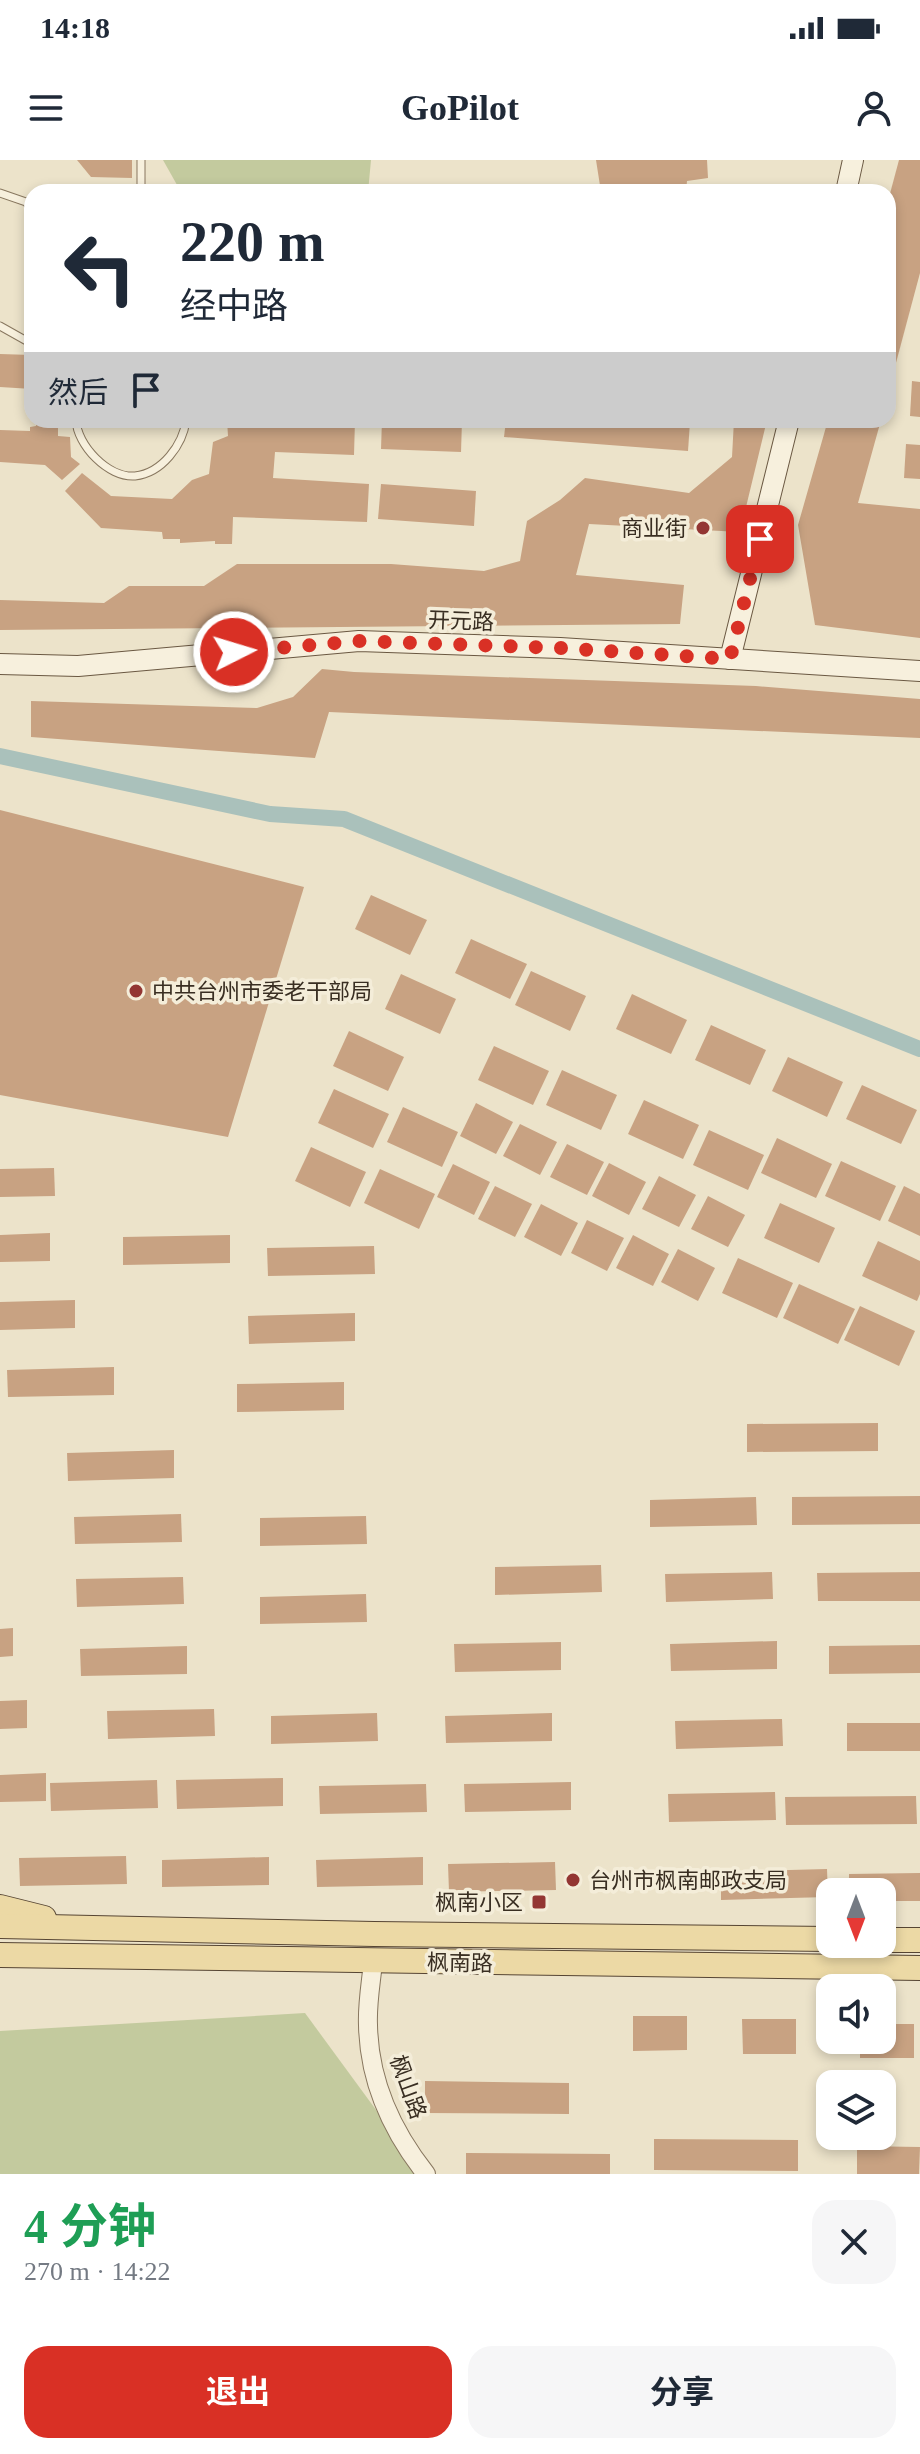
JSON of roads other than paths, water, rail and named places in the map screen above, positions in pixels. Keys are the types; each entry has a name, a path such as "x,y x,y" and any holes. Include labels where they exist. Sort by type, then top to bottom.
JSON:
{"main road":[{"path":"848,184 853,160"},
{"path":"730,659 787,428"},
{"name":"开元路","path":"0,664 78,666 359,641 560,648 920,671"},
{"path":"0,1907 31,1913 73,1928"},
{"name":"枫南路","path":"0,1926 816,1939"},
{"path":"896,1940 920,1940"},
{"name":"枫南路","path":"0,1955 920,1968"}],"street":[{"name":"枫山路","path":"373,1962 368,2024 372,2070 390,2119 426,2174"}],"lane":[{"path":"141,160 141,184"},
{"path":"0,193 24,201"},
{"path":"0,326 24,340"},
{"path":"77,428 89,450 112,471 135,476 158,466 177,450 185,428"}],"waterway":[{"path":"0,756 270,814 344,819 920,1049"}],"place":[{"name":"商业街","path":"703,528"},
{"name":"中共台州市委老干部局","path":"136,991"},
{"name":"台州市枫南邮政支局","path":"573,1880"},
{"name":"枫南小区","path":"539,1902"}]}
